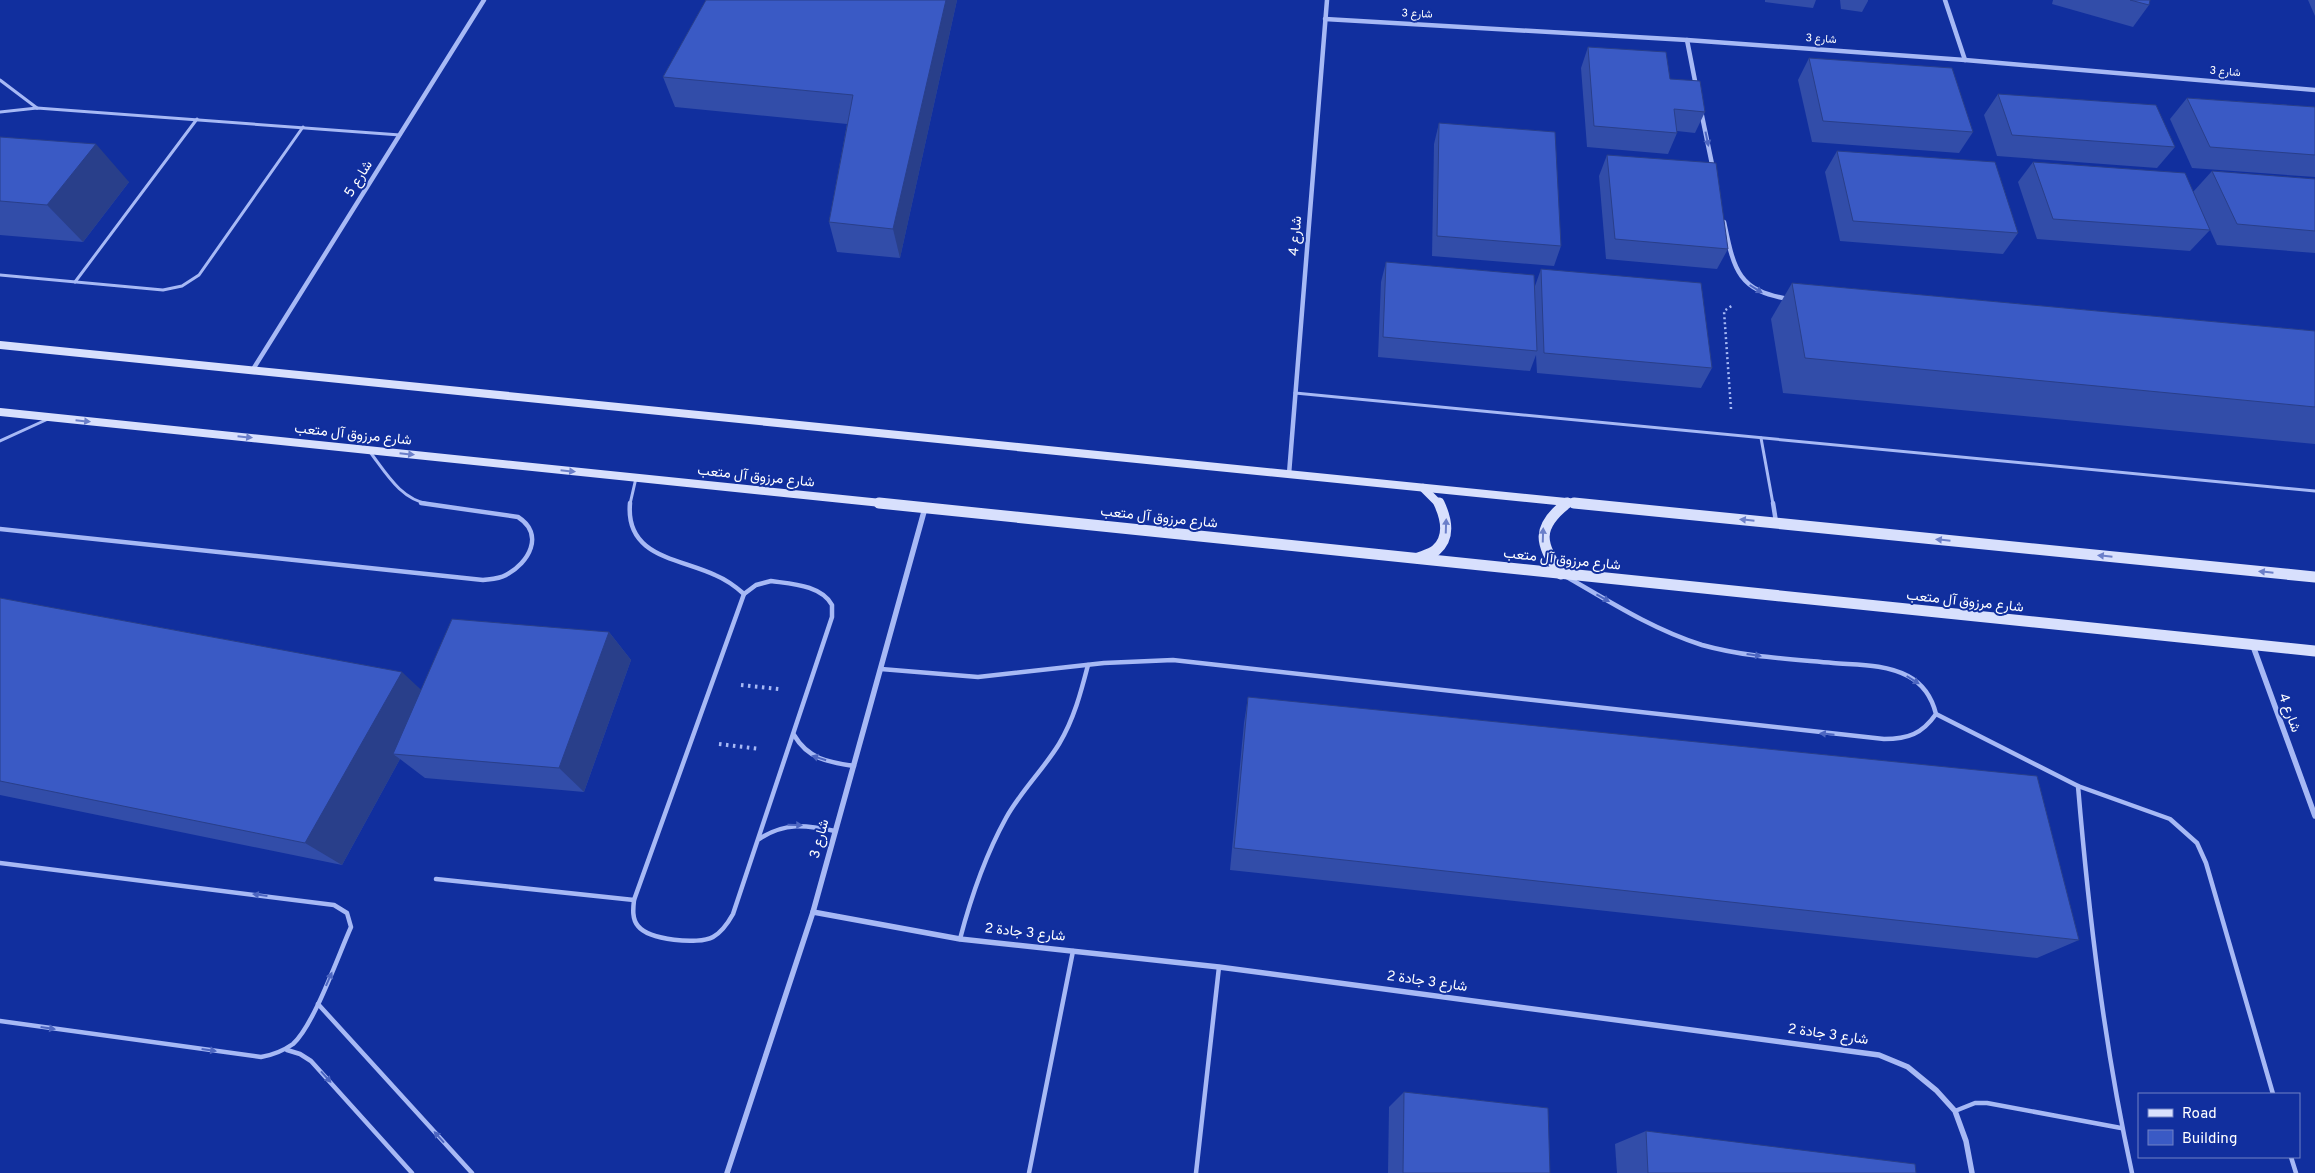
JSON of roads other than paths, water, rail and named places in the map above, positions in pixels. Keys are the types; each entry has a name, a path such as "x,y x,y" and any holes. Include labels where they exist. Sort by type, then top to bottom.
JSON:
{"main road":[{"path":"0,345 2315,577"},
{"name":"شارع مرزوق آل متعب","path":"0,412 2315,652"},
{"path":"1417,559 1436,550 1446,535 1446,518 1438,500 1422,488"},
{"path":"1561,574 1548,558 1542,542 1544,525 1554,512 1568,502"}],"street":[{"name":"شارع 5","path":"252,370 484,0"},
{"name":"شارع 4","path":"1289,474 1327,0"},
{"path":"1945,0 1965,60"},
{"name":"شارع 3","path":"1325,19 1687,40 1965,60 2315,90"},
{"path":"1687,40 1697,89"},
{"path":"1700,108 1714,177"},
{"path":"1722,216 1732,265 1740,277 1754,290 1769,296 1792,300"},
{"name":"شارع 3","path":"727,1173 813,912 925,508"},
{"name":"شارع 4","path":"2253,645 2315,816"},
{"name":"شارع 3 جادة 2","path":"813,912 960,939 1219,967 1878,1055 1908,1067 1936,1090 1955,1111 1966,1141 1972,1173"}],"lane":[{"path":"0,80 37,108"},
{"path":"0,112 37,108 400,135"},
{"path":"75,282 197,120"},
{"path":"0,275 163,290 176,289 190,283 199,275 304,128"},
{"path":"1295,393 2315,491"},
{"path":"0,441 51,417"},
{"path":"1761,438 1777,523"},
{"path":"0,530 483,580 507,575 523,561 534,541 532,526 526,520 518,517 416,502 397,487 368,450"},
{"path":"636,478 630,511 633,528 644,545 662,558 722,576 735,583 744,594"},
{"path":"881,669 978,677 1088,665 1173,660 1861,738 1897,739 1916,736 1928,728 1936,714 1933,702 1924,687 1888,668 1761,656 1727,651 1685,639 1648,622 1561,574"},
{"path":"771,581 814,590 826,595 833,605 832,617 733,914 724,928 710,939 693,941 656,936 641,930 633,917 634,900 744,594 756,585 771,581"},
{"path":"960,939 974,886 990,848 1007,816 1060,742 1077,704 1088,665"},
{"path":"1936,714 2078,786 2170,819 2197,843 2206,863 2273,1093"},
{"path":"794,735 799,746 808,755 820,760 854,766"},
{"path":"2078,786 2088,899 2102,1006 2121,1128 2132,1173"},
{"path":"759,840 771,830 784,825 799,824 835,831"},
{"path":"0,864 334,905 344,909 350,916 351,927 318,1004 298,1040 287,1050 274,1055 261,1057 0,1021"},
{"path":"436,879 634,900"},
{"path":"1030,1173 1073,951"},
{"path":"1196,1173 1219,967"},
{"path":"318,1004 472,1173"},
{"path":"287,1050 300,1054 311,1061 412,1173"},
{"path":"1955,1111 1975,1103 1987,1102 2121,1128"},
{"path":"2291,1158 2296,1173"}]}
